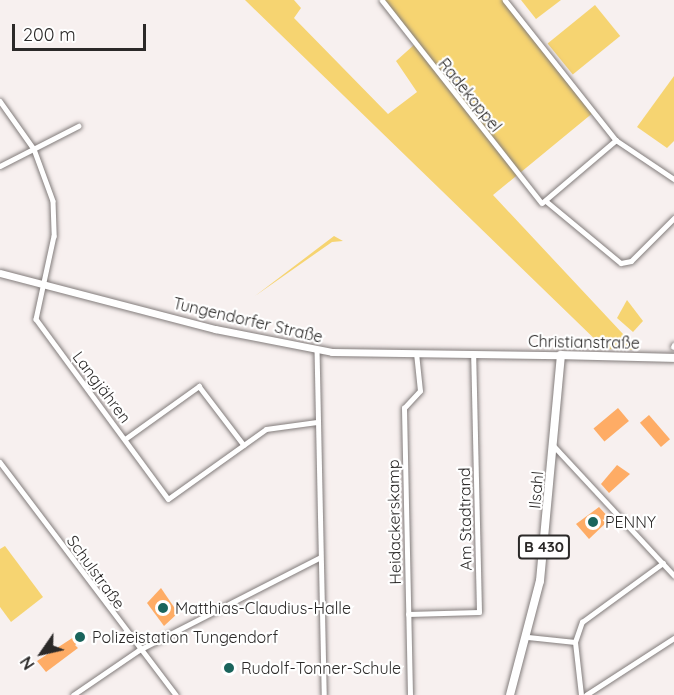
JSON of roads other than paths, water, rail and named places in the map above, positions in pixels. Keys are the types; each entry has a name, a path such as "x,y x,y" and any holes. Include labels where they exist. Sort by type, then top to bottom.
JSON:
{"main road":[{"name":"Tungendorfer Straße","path":"0,273 317,350 416,355 494,354"},
{"name":"Christianstraße","path":"494,354 674,358"},
{"name":"Ilsahl","path":"510,695 528,637 540,581 561,355"}],"street":[{"name":"Radekoppel","path":"382,0 544,202 621,263 631,261 674,218"},
{"path":"504,0 616,140 674,179"},
{"name":"Langjähren","path":"0,100 34,148 46,173 54,214 36,319 168,499 244,445"},
{"path":"0,166 78,126"},
{"path":"544,202 616,140"},
{"path":"317,350 319,558 324,695"},
{"name":"Heidackerskamp","path":"410,695 404,408 420,391 416,355"},
{"name":"Am Stadtrand","path":"408,614 479,612 473,355"},
{"path":"125,439 199,386 244,445 278,424 317,422"},
{"path":"553,445 674,575"},
{"name":"Schulstraße","path":"0,462 139,650 176,695"},
{"path":"73,695 139,650 319,558"},
{"path":"581,695 575,642 587,615 663,564"},
{"path":"528,637 575,642"},
{"path":"586,695 674,638"}],"place":[{"name":"PENNY","path":"593,522"},
{"name":"Matthias-Claudius-Halle","path":"163,608"},
{"name":"Polizeistation Tungendorf","path":"80,637"},
{"name":"Rudolf-Tonner-Schule","path":"229,668"}]}
